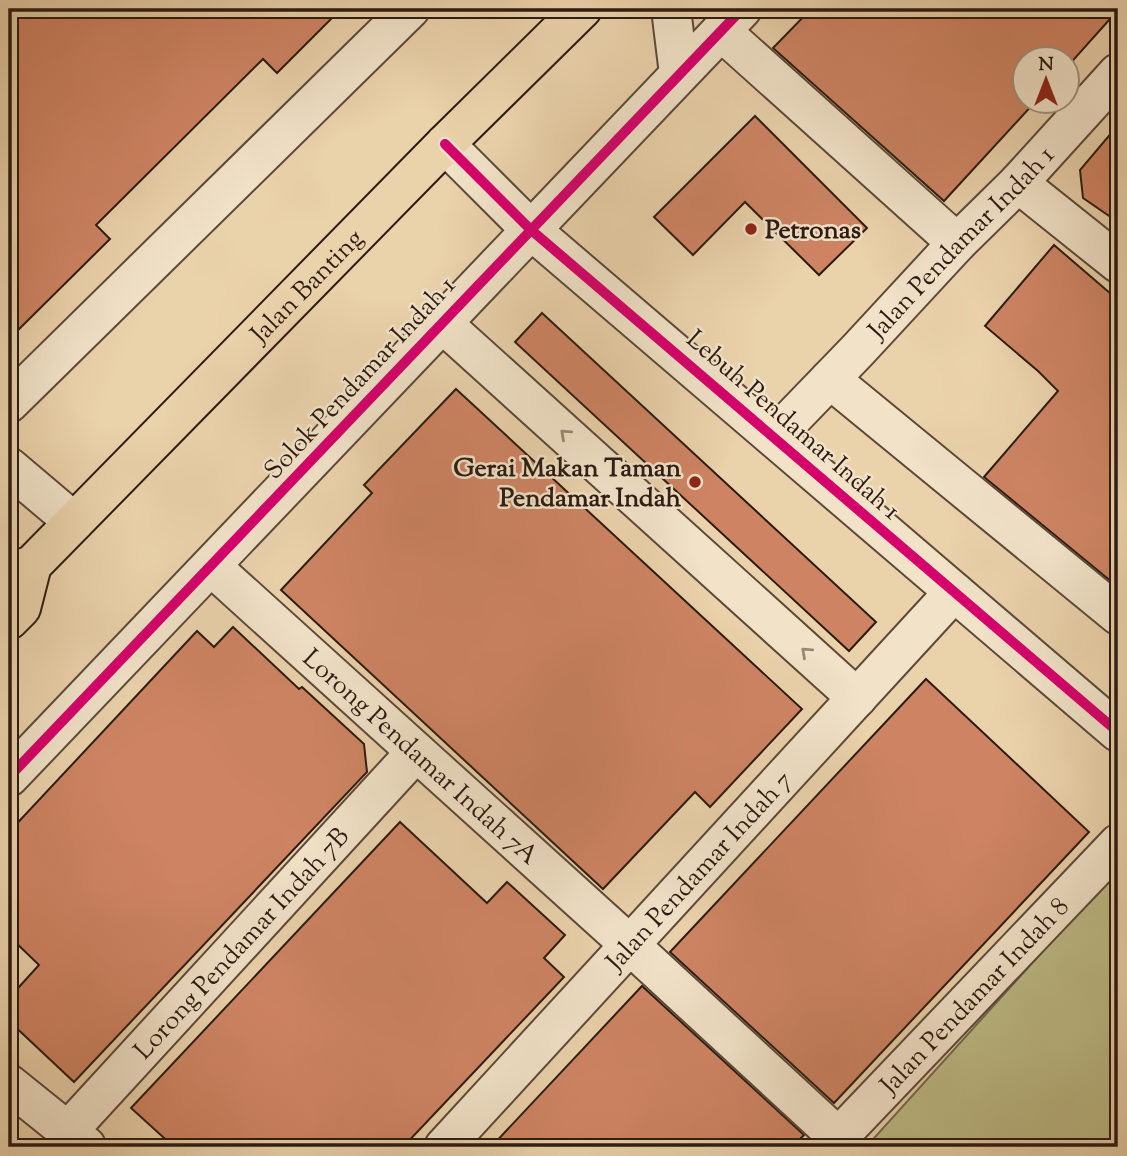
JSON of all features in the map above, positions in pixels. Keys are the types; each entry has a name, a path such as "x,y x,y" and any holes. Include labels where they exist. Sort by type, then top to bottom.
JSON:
{"main road":[{"name":"Jalan Banting","path":"9,620 21,608 20,569 74,522 445,144 569,13"}],"street":[{"path":"9,403 410,9"},
{"path":"671,9 679,74"},
{"path":"731,20 957,243"},
{"name":"Solok Pendamar Indah 1","path":"9,777 731,20"},
{"name":"Jalan Pendamar Indah 1","path":"774,437 957,243 1018,183 1118,73"},
{"name":"Lebuh Pendamar Indah 1","path":"445,144 530,229 1118,732"},
{"path":"1018,183 1118,263"},
{"path":"442,323 857,698"},
{"path":"830,379 1118,615"},
{"path":"9,467 74,522"},
{"name":"Lorong Pendamar Indah 7A","path":"212,567 629,945 834,1142"},
{"name":"Jalan Pendamar Indah 7","path":"444,1147 954,592"},
{"name":"Lorong Pendamar Indah 7B","path":"77,1140 415,752"},
{"name":"Jalan Pendamar Indah 8","path":"834,1142 1118,844"},
{"path":"9,1084 77,1140"}],"shaded area":[{"path":"1118,868 1118,1147 866,1147"}],"building":[{"path":"9,9 341,9 277,73 263,59 96,225 110,239 9,339"},
{"path":"811,9 1118,9 1082,50 1082,46 1012,46 1012,116 1022,116 944,201 773,48"},
{"path":"755,116 867,228 819,275 745,202 693,255 654,217"},
{"path":"1118,125 1118,222 1083,198 1080,170"},
{"path":"1054,245 1118,300 1118,587 984,477 1058,391 985,326"},
{"name":"Gerai Makan Taman Pendamar Indah","path":"542,313 876,622 849,651 515,342"},
{"path":"456,389 802,709 710,807 695,792 603,889 281,590 372,493 364,485"},
{"path":"233,627 299,689 302,687 364,744 367,772 74,1082 9,1021 9,998 39,965 9,936 9,832 197,631 214,647"},
{"path":"926,679 1089,832 834,1103 670,952"},
{"path":"400,822 487,903 507,882 565,935 544,958 564,977 403,1147 174,1147 131,1108"},
{"path":"642,986 804,1135 792,1147 491,1147"}],"cycle path":[{"path":"9,777 742,9"},
{"path":"445,144 530,229 1118,732"}],"place":[{"name":"Petronas","path":"751,229"},
{"name":"Gerai Makan Taman Pendamar Indah","path":"695,482"}]}
